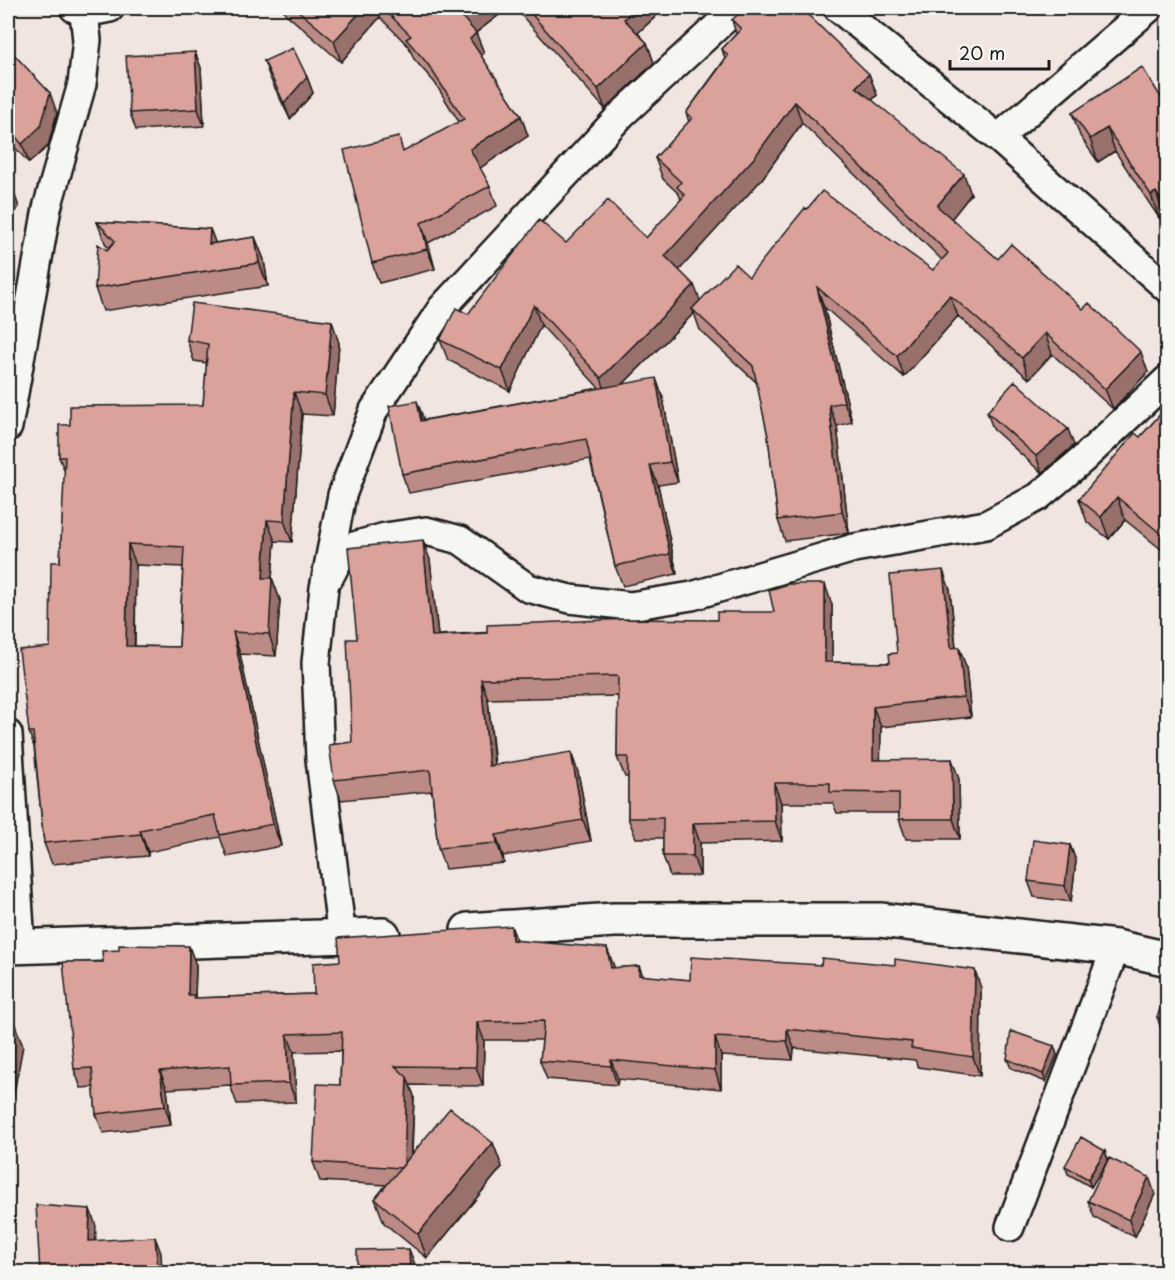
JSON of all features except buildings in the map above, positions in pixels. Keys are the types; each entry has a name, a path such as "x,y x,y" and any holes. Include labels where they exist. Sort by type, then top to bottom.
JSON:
{"street":[{"path":"342,938 320,759 316,663 324,588 342,495 374,410 442,308 622,114 737,8"},
{"path":"838,8 998,138 1167,289"},
{"path":"998,138 1149,8"},
{"path":"8,427 47,208 82,84 89,9"},
{"path":"324,588 344,549 385,537 426,531 460,540 528,588 570,599 630,606 692,596 854,548 986,525 1038,497 1082,460 1167,379"},
{"path":"8,734 14,946 342,938 614,920 880,920 1116,947 1167,959"},
{"path":"1010,1227 1116,947"}]}
